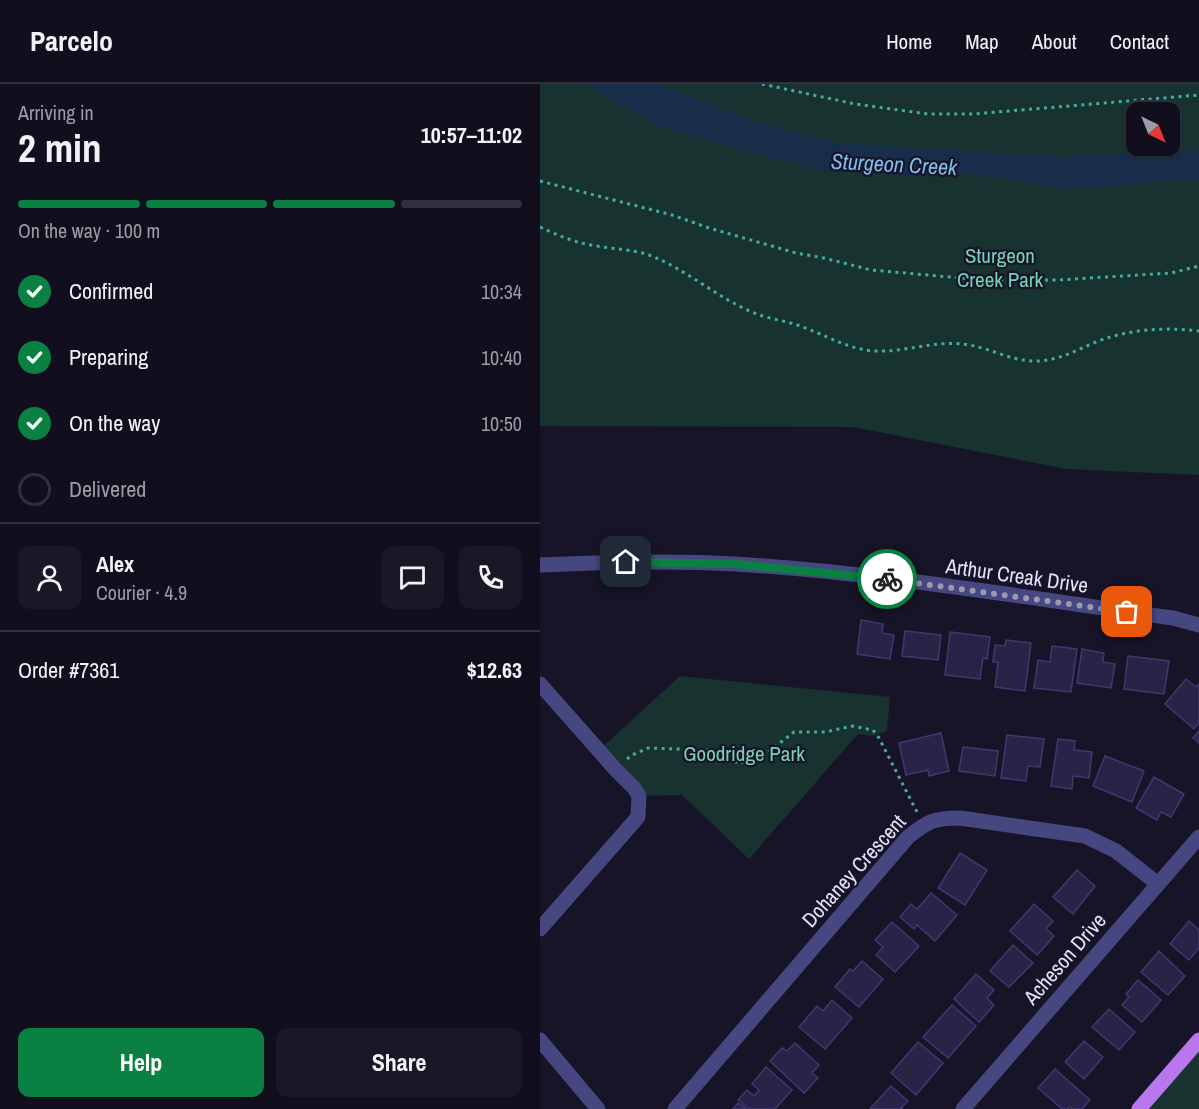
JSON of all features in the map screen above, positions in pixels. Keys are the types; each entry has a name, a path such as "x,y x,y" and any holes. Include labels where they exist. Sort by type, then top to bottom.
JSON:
{"main road":[{"path":"1138,1109 1199,1040"}],"street":[{"name":"Arthur Creak Drive","path":"540,565 626,562 747,565 885,579 1173,618 1199,625"},
{"path":"540,684 639,796 638,816 540,929"},
{"name":"Dohaney Crescent","path":"675,1109 908,837 924,825 939,818 960,818 1085,836 1116,851 1158,884"},
{"name":"Acheson Drive","path":"963,1109 1199,837"},
{"path":"540,1040 598,1109"}],"path":[{"path":"762,84 855,104 928,114 973,114 1199,95"},
{"path":"540,181 672,215 796,253 871,270 983,280 1058,280 1171,273 1199,266"},
{"path":"540,227 568,240 646,254 672,265 737,306 754,314 798,325 864,350 882,351 925,344 963,344 1003,356 1032,361 1051,360 1066,356 1103,339 1133,332 1158,328 1199,331"},
{"path":"616,770 632,754 648,748 707,750 738,763 758,760 794,732 825,732 852,726 873,730 879,738 924,825"},
{"path":"688,751 688,762"}],"green space":[{"name":"Sturgeon Creek Park","path":"540,84 1199,84 1199,475 1066,469 853,427 540,426"},
{"name":"Goodridge Park","path":"680,676 890,697 887,731 874,736 858,734 749,859 682,795 639,796 598,751"},
{"path":"1199,1040 1199,1109 1139,1109"}],"water":[{"name":"Sturgeon Creek","path":"584,84 657,84 745,118 835,143 1065,157 1126,154 1126,156 1180,156 1180,151 1199,150 1199,179 1066,189 969,174 897,175 818,169 658,126"}],"building":[{"path":"861,620 883,624 882,633 894,635 890,659 857,654"},
{"path":"905,631 941,635 938,660 902,656"},
{"path":"950,632 990,637 987,659 983,658 980,679 945,675"},
{"path":"1006,640 1031,643 1025,691 995,687 998,662 993,662 995,645 1005,646"},
{"path":"1052,646 1077,649 1071,692 1034,688 1038,660 1050,662"},
{"path":"1082,649 1104,653 1103,662 1115,664 1111,688 1077,683"},
{"path":"1128,656 1169,661 1164,694 1124,689"},
{"path":"1186,679 1196,687 1199,684 1199,723 1194,729 1165,704"},
{"path":"1199,731 1199,743 1193,738"},
{"path":"941,733 949,771 929,776 928,770 906,775 899,743"},
{"path":"1007,735 1044,739 1040,767 1028,766 1026,781 1001,778"},
{"path":"1058,739 1075,741 1074,750 1092,752 1089,778 1073,776 1072,789 1051,786"},
{"path":"963,747 998,751 995,776 959,771"},
{"path":"1105,756 1144,771 1132,802 1093,786"},
{"path":"1154,777 1184,794 1171,817 1161,812 1157,820 1136,808"},
{"path":"960,853 987,870 965,905 938,888"},
{"path":"1077,870 1095,886 1073,914 1053,897"},
{"path":"931,893 957,915 935,941 917,925 914,929 900,917 911,904 917,909"},
{"path":"1034,904 1053,921 1046,929 1054,936 1037,955 1010,931"},
{"path":"1189,921 1199,930 1199,948 1189,960 1170,944"},
{"path":"892,922 919,946 895,972 876,955 883,947 875,940"},
{"path":"1013,945 1033,963 1009,987 990,971"},
{"path":"1159,951 1185,976 1168,995 1141,972"},
{"path":"862,961 883,979 859,1007 835,987 850,969 853,971"},
{"path":"976,974 994,990 987,998 994,1005 979,1022 954,999"},
{"path":"1138,980 1161,1000 1142,1022 1122,1005 1129,997 1126,994"},
{"path":"832,1000 852,1018 825,1049 799,1027 817,1006 823,1011"},
{"path":"952,1005 976,1026 948,1058 923,1037"},
{"path":"1109,1009 1135,1032 1119,1050 1092,1027"},
{"path":"1084,1041 1103,1057 1084,1079 1065,1062"},
{"path":"918,1042 943,1063 916,1095 891,1073"},
{"path":"795,1043 819,1065 812,1073 818,1078 804,1093 770,1061 782,1048 787,1051"},
{"path":"766,1067 792,1090 775,1109 749,1109 738,1100 747,1090 754,1096 759,1090 752,1084"},
{"path":"1055,1069 1090,1100 1082,1109 1070,1107 1062,1109 1038,1088"},
{"path":"891,1086 908,1101 901,1108 903,1109 870,1109"},
{"path":"738,1103 746,1109 733,1109"}],"way so far":[{"path":"887,579 1127,612"}],"route":[{"path":"626,562 735,564 887,579"}]}
